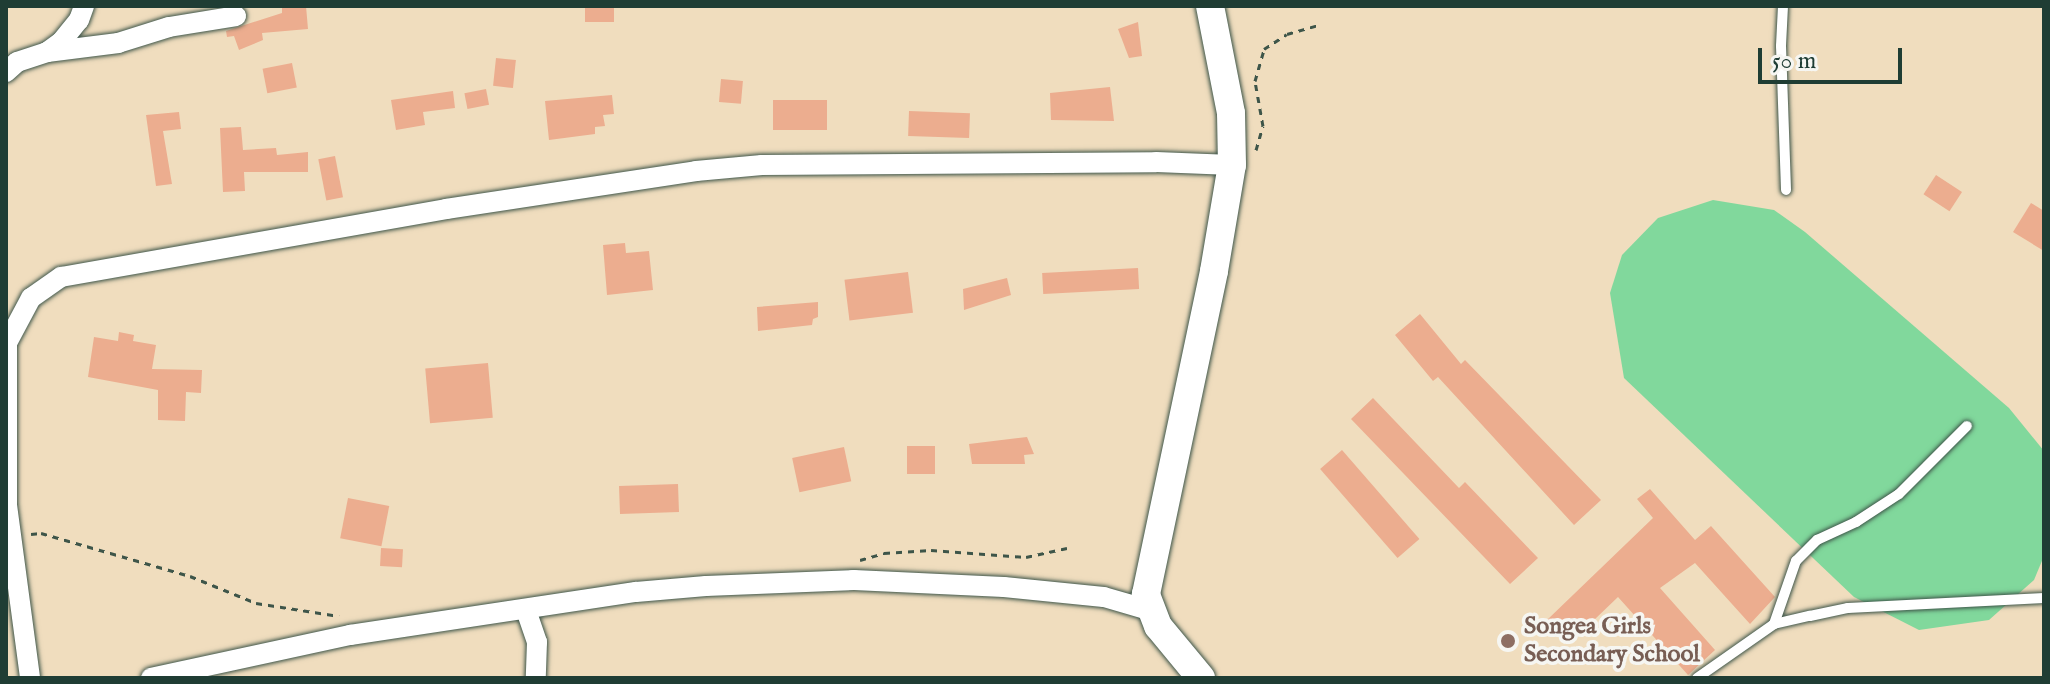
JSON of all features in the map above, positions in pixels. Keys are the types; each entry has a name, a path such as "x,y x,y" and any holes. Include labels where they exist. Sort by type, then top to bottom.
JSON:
{"street":[{"path":"47,52 61,42 79,20 84,6"},
{"path":"1201,678 1149,610 1146,594 1214,271 1232,164 1231,113 1210,6"},
{"path":"6,72 17,62 47,52 118,43 169,27 236,16"},
{"path":"30,678 7,505 7,332 31,298 61,277 446,209 696,171 778,164 1232,164"},
{"path":"151,678 350,635 636,592 821,581 1004,587 1104,597 1149,610"},
{"path":"526,610 537,642 536,678"}],"lane":[{"path":"1783,6 1781,46 1786,190"},
{"path":"1774,624 1796,561 1817,540 1856,522 1899,494 1967,426"},
{"path":"1697,678 1774,624 1848,608 2044,598"}],"path":[{"path":"1232,164 1253,154 1263,134 1255,81 1264,49 1273,39 1321,24"},
{"path":"11,538 41,533 190,576 256,603 340,616"},
{"path":"821,581 868,556 884,553 952,551 1026,557 1067,548"}],"green space":[{"path":"1713,200 1774,210 1805,232 2009,408 2044,451 2044,556 2034,580 1989,620 1919,630 1854,597 1624,378 1610,293 1622,255 1658,218"}],"building":[{"path":"282,6 306,6 308,29 262,33 263,40 239,50 234,36 227,37 226,31 282,13"},
{"path":"585,6 614,6 614,22 585,22"},
{"path":"1138,22 1142,56 1129,58 1118,29"},
{"path":"496,58 516,60 513,88 493,86"},
{"path":"292,63 297,88 267,93 263,69"},
{"path":"721,79 743,81 741,104 719,102"},
{"path":"1110,87 1114,121 1051,120 1050,93"},
{"path":"486,89 489,105 467,109 464,93"},
{"path":"453,91 455,108 423,112 425,125 396,130 391,100"},
{"path":"612,95 614,114 603,115 605,126 595,127 595,134 549,140 545,101"},
{"path":"773,100 827,100 827,130 773,130"},
{"path":"909,111 970,113 969,138 908,136"},
{"path":"179,112 181,129 163,131 172,184 156,186 146,115"},
{"path":"241,127 243,150 276,148 277,155 308,152 308,172 244,172 245,191 223,192 220,128"},
{"path":"335,156 343,197 326,200 318,159"},
{"path":"1936,175 1962,192 1949,211 1923,194"},
{"path":"2031,203 2044,211 2044,251 2013,232"},
{"path":"625,243 626,253 649,251 653,290 607,295 603,245"},
{"path":"1138,268 1139,289 1043,294 1042,273"},
{"path":"908,272 913,313 849,320 844,280"},
{"path":"1007,278 1011,295 964,310 963,289"},
{"path":"818,302 818,317 813,319 812,325 758,331 757,307"},
{"path":"1420,314 1461,364 1465,360 1601,500 1574,525 1438,377 1433,381 1395,335"},
{"path":"119,332 134,335 133,341 156,345 152,369 202,370 201,393 186,392 185,421 158,420 158,390 88,377 94,337 118,341"},
{"path":"488,363 493,418 430,423 425,368"},
{"path":"1373,398 1459,488 1465,482 1538,558 1510,584 1351,419"},
{"path":"1027,437 1034,454 1024,455 1025,464 972,464 969,444"},
{"path":"907,446 935,446 935,474 907,474"},
{"path":"844,447 851,481 799,492 792,458"},
{"path":"1342,450 1419,539 1398,558 1320,469"},
{"path":"678,484 679,512 620,514 619,486"},
{"path":"1650,489 1695,540 1711,526 1775,597 1750,624 1695,563 1660,588 1715,650 1688,675 1618,597 1570,643 1547,620 1653,518 1637,499"},
{"path":"348,498 389,506 381,546 340,538"},
{"path":"381,548 403,549 402,567 380,566"}],"place":[{"name":"Songea Girls Secondary School","path":"1508,641"}]}
